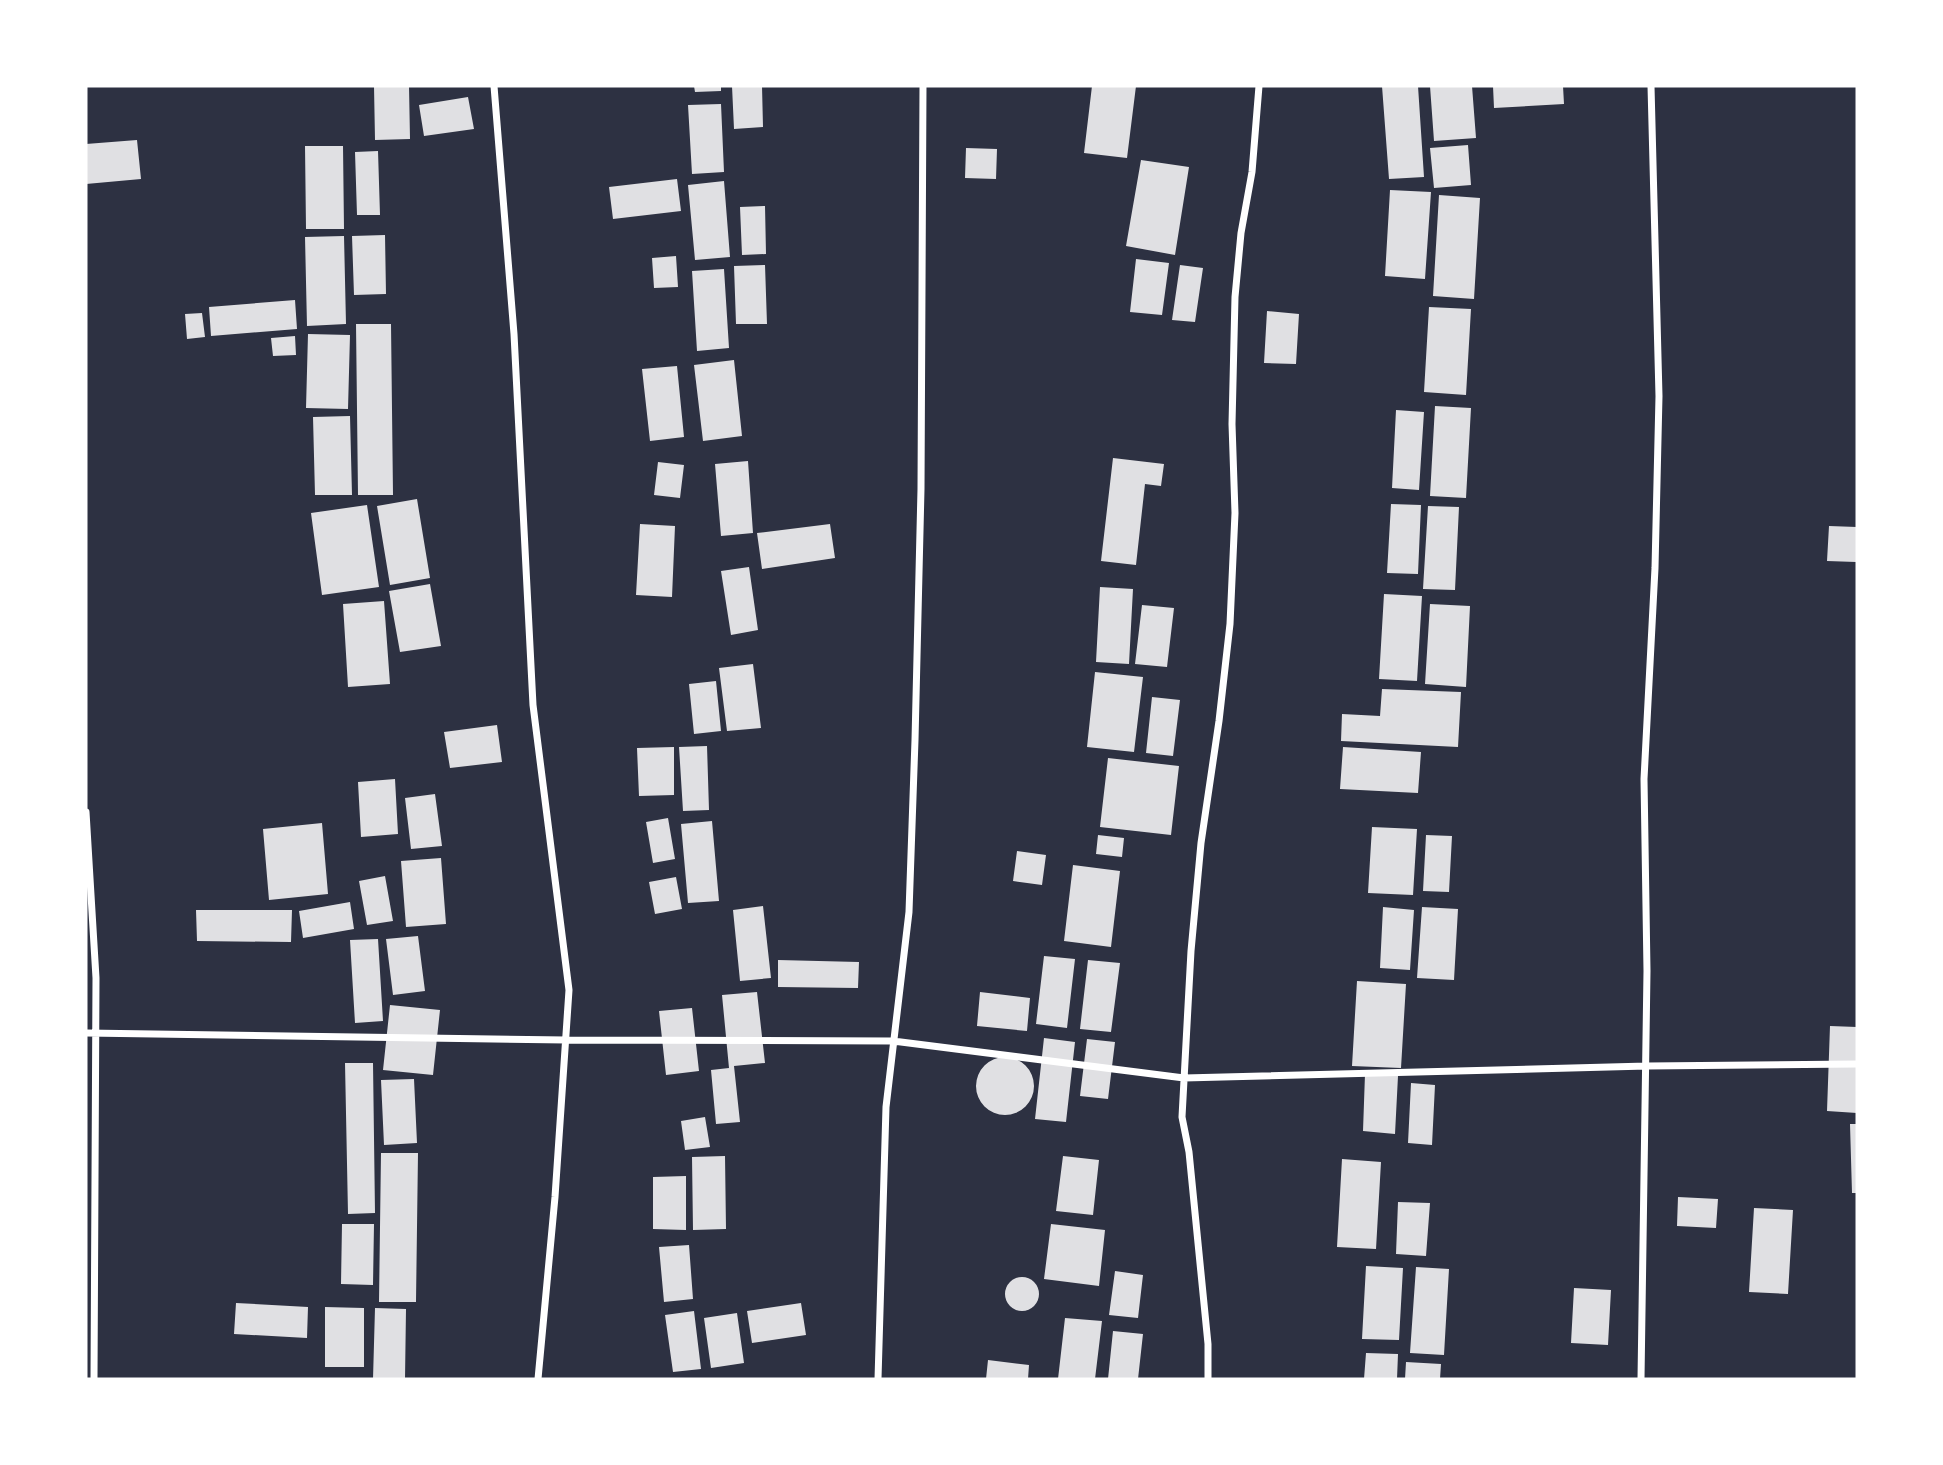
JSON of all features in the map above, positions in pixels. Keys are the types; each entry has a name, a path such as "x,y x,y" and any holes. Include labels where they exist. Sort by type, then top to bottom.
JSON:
{"street":[{"path":"494,86 514,334 533,705 569,990 554,1210 538,1379"},
{"path":"878,1379 886,1107 909,912 915,740 921,489 923,86"},
{"path":"1208,1379 1206,1317 1189,1152 1182,1116 1199,857 1230,624 1235,513 1232,424 1235,296 1241,233 1252,172 1259,86"},
{"path":"1641,1379 1647,1066 1644,779 1655,568 1659,396 1651,86"},
{"path":"86,812 96,978 94,1379"},
{"path":"86,1033 566,1040 893,1041 1184,1078 1647,1066 1857,1065"}],"building":[{"path":"374,86 409,86 410,139 375,140"},
{"path":"694,86 721,86 721,91 695,92"},
{"path":"732,86 762,86 763,127 734,129"},
{"path":"1092,86 1136,86 1127,158 1084,153"},
{"path":"1382,86 1418,86 1424,177 1389,179"},
{"path":"1430,86 1472,86 1476,138 1434,141"},
{"path":"1493,86 1563,86 1564,104 1494,108"},
{"path":"468,97 474,129 424,136 419,105"},
{"path":"721,104 724,172 692,174 688,105"},
{"path":"137,140 141,179 86,184 86,144"},
{"path":"1468,145 1471,185 1434,188 1430,148"},
{"path":"305,146 343,146 344,229 306,229"},
{"path":"966,148 997,149 996,179 965,178"},
{"path":"378,151 380,215 357,215 355,152"},
{"path":"1141,160 1189,167 1175,255 1126,246"},
{"path":"677,179 681,211 613,219 609,187"},
{"path":"724,181 730,257 695,260 688,185"},
{"path":"1390,190 1431,192 1425,279 1385,276"},
{"path":"1439,195 1480,198 1474,299 1433,296"},
{"path":"765,206 766,254 742,255 740,207"},
{"path":"385,235 386,294 354,295 352,236"},
{"path":"344,236 346,324 307,326 305,237"},
{"path":"676,256 678,287 654,288 652,258"},
{"path":"1136,259 1169,263 1162,315 1130,312"},
{"path":"765,265 767,324 736,324 734,266"},
{"path":"1180,265 1203,268 1195,322 1172,320"},
{"path":"724,269 729,348 697,351 692,271"},
{"path":"295,300 297,329 211,336 209,307"},
{"path":"1429,307 1471,309 1466,395 1424,392"},
{"path":"1267,311 1299,314 1296,364 1264,363"},
{"path":"202,313 205,337 187,339 185,314"},
{"path":"356,324 391,324 393,495 358,495"},
{"path":"308,334 350,335 348,409 306,408"},
{"path":"295,336 296,355 273,356 271,338"},
{"path":"734,360 742,436 703,441 694,365"},
{"path":"677,366 684,437 650,441 642,369"},
{"path":"1435,406 1471,408 1466,498 1430,496"},
{"path":"1396,410 1424,412 1419,490 1392,488"},
{"path":"350,416 352,495 315,495 313,417"},
{"path":"1113,458 1164,464 1161,486 1145,484 1136,565 1101,561"},
{"path":"748,461 753,533 721,536 715,464"},
{"path":"658,462 684,465 680,498 654,495"},
{"path":"417,499 430,578 390,585 377,506"},
{"path":"1391,504 1421,505 1418,574 1387,573"},
{"path":"367,505 379,587 322,595 311,513"},
{"path":"1428,506 1459,507 1455,590 1423,589"},
{"path":"640,524 675,526 672,597 636,595"},
{"path":"830,524 835,558 762,569 757,533"},
{"path":"1829,526 1857,527 1856,562 1827,561"},
{"path":"749,567 758,630 731,635 721,571"},
{"path":"430,584 441,646 400,652 389,591"},
{"path":"1100,587 1133,589 1129,664 1096,662"},
{"path":"1384,594 1422,596 1417,681 1379,679"},
{"path":"384,601 390,684 348,687 343,604"},
{"path":"1430,604 1470,606 1466,687 1425,684"},
{"path":"1142,605 1174,608 1167,667 1135,664"},
{"path":"753,664 761,728 727,731 719,668"},
{"path":"1095,672 1143,677 1134,752 1087,747"},
{"path":"716,681 721,731 694,734 689,684"},
{"path":"1382,689 1461,692 1458,747 1341,741 1342,714 1380,716"},
{"path":"1152,697 1180,700 1173,756 1146,753"},
{"path":"497,725 502,762 450,768 444,732"},
{"path":"707,746 709,810 683,811 679,747"},
{"path":"674,747 674,795 639,796 637,748"},
{"path":"1343,747 1421,752 1418,793 1340,789"},
{"path":"1108,758 1179,766 1171,835 1100,827"},
{"path":"395,779 398,834 361,837 358,782"},
{"path":"435,794 442,846 411,849 405,798"},
{"path":"668,818 675,859 653,863 646,822"},
{"path":"712,821 719,901 688,903 681,824"},
{"path":"322,823 328,894 269,900 263,829"},
{"path":"1372,827 1417,829 1413,895 1368,893"},
{"path":"1098,835 1124,838 1122,857 1096,854"},
{"path":"1426,835 1452,836 1449,892 1423,891"},
{"path":"1017,851 1046,855 1042,885 1013,881"},
{"path":"441,858 446,924 406,927 401,861"},
{"path":"1073,865 1120,871 1111,947 1064,941"},
{"path":"385,876 393,921 367,925 359,881"},
{"path":"676,877 682,909 655,914 649,882"},
{"path":"350,902 354,929 303,938 299,911"},
{"path":"763,906 771,978 740,981 733,910"},
{"path":"1383,907 1414,910 1410,970 1380,968"},
{"path":"1422,907 1458,909 1454,980 1417,978"},
{"path":"196,910 292,910 291,942 197,941"},
{"path":"418,936 425,991 393,995 386,939"},
{"path":"378,939 383,1021 355,1023 350,940"},
{"path":"1044,956 1075,959 1067,1028 1036,1024"},
{"path":"778,960 859,962 858,988 778,987"},
{"path":"1088,960 1120,963 1111,1032 1080,1029"},
{"path":"1357,981 1406,984 1401,1068 1352,1066"},
{"path":"757,992 765,1063 734,1066 740,1122 716,1124 711,1070 729,1068 722,995"},
{"path":"980,992 1030,998 1027,1031 977,1026"},
{"path":"390,1005 440,1010 433,1075 383,1070"},
{"path":"692,1008 699,1071 666,1075 659,1011"},
{"path":"1830,1026 1857,1027 1857,1113 1827,1111"},
{"path":"1044,1038 1075,1042 1066,1122 1035,1119"},
{"path":"1087,1039 1115,1042 1108,1099 1080,1096"},
{"path":"1005,1057 1016,1059 1029,1070 1034,1086 1032,1097 1021,1110 1005,1115 994,1113 981,1102 976,1086 978,1075 989,1062"},
{"path":"345,1063 373,1063 375,1213 348,1214"},
{"path":"1365,1074 1398,1076 1395,1134 1363,1131"},
{"path":"414,1079 417,1143 384,1145 381,1080"},
{"path":"1411,1083 1435,1085 1432,1145 1408,1143"},
{"path":"705,1117 710,1147 685,1150 681,1121"},
{"path":"1850,1124 1857,1124 1857,1193 1852,1193"},
{"path":"381,1153 418,1153 416,1302 379,1302"},
{"path":"725,1156 726,1229 693,1230 692,1157"},
{"path":"1063,1156 1099,1160 1093,1215 1056,1211"},
{"path":"1342,1159 1381,1162 1376,1249 1337,1247"},
{"path":"686,1176 686,1230 653,1229 653,1177"},
{"path":"1678,1197 1718,1199 1716,1228 1677,1226"},
{"path":"1398,1202 1430,1203 1426,1256 1396,1254"},
{"path":"1754,1208 1793,1210 1788,1294 1749,1292"},
{"path":"342,1224 374,1224 373,1285 341,1284"},
{"path":"1051,1224 1105,1230 1099,1286 1044,1279"},
{"path":"689,1245 693,1299 664,1302 659,1247"},
{"path":"1366,1266 1403,1268 1399,1340 1362,1339"},
{"path":"1416,1267 1449,1269 1444,1355 1410,1353"},
{"path":"1115,1271 1143,1275 1138,1318 1109,1315"},
{"path":"1022,1277 1034,1282 1039,1294 1034,1306 1022,1311 1010,1306 1005,1294 1010,1282"},
{"path":"1574,1288 1611,1290 1608,1345 1571,1343"},
{"path":"236,1303 308,1307 307,1338 234,1334"},
{"path":"801,1303 806,1335 752,1343 747,1311"},
{"path":"325,1307 364,1308 364,1367 325,1367"},
{"path":"375,1308 406,1309 405,1379 373,1379"},
{"path":"694,1311 701,1369 673,1372 665,1315"},
{"path":"737,1313 744,1363 711,1368 704,1318"},
{"path":"1065,1318 1102,1321 1095,1379 1058,1379"},
{"path":"1113,1331 1143,1334 1138,1379 1108,1379"},
{"path":"1366,1353 1398,1354 1397,1379 1364,1379"},
{"path":"988,1360 1029,1365 1028,1379 986,1379"},
{"path":"1406,1362 1441,1364 1440,1379 1405,1379"}]}
